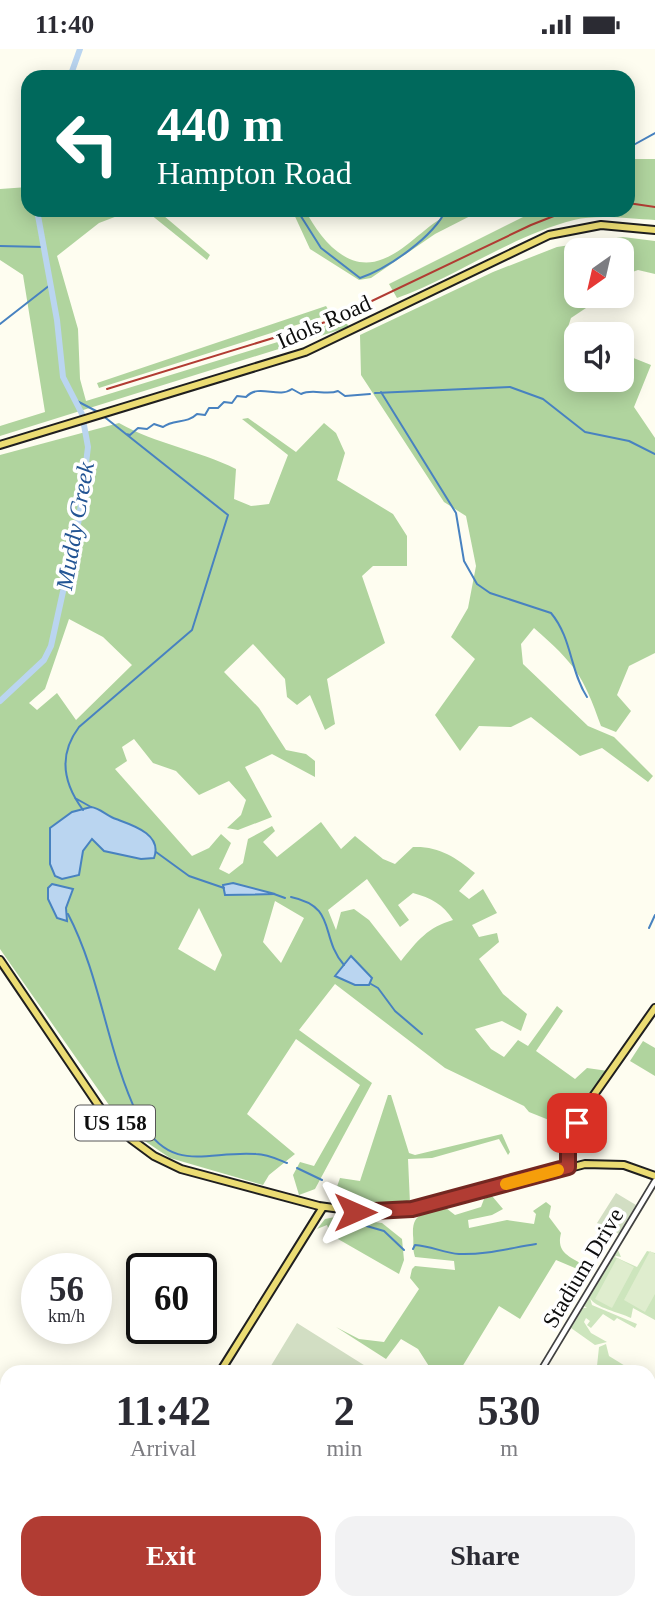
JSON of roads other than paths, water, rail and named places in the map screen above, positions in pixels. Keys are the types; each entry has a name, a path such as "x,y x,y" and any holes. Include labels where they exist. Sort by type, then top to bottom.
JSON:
{"main road":[{"name":"Idols Road","path":"0,445 305,352 549,235 601,225 655,230"},
{"name":"US 158","path":"0,960 101,1109 131,1139 154,1156 181,1168 321,1206 370,1213 407,1210 568,1167 614,1163 655,1179"},
{"path":"568,1167 564,1160 564,1146 568,1133 655,1008"},
{"path":"224,1365 321,1206"}],"street":[{"name":"Stadium Drive","path":"544,1365 655,1179"}],"water":[{"path":"91,807 144,832 154,843 154,858 141,859 104,851 92,839 83,851 79,875 62,879 55,876 50,864 50,828 72,812"},
{"path":"233,883 275,894 225,895 223,885"},
{"path":"52,884 73,889 66,908 67,921 57,918 48,899 48,888"},
{"path":"351,956 372,978 369,985 355,985 335,976"}],"waterway":[{"name":"Muddy Creek","path":"72,70 80,49"},
{"path":"635,144 655,133"},
{"name":"Muddy Creek","path":"0,701 44,660 51,646 79,519 88,447 82,414 63,377 57,320 38,217"},
{"path":"301,217 321,248 360,278 384,267 409,250 431,231 442,217"},
{"path":"0,246 44,247"},
{"path":"0,324 50,285"},
{"path":"375,393 510,387 543,399 585,432 629,441 655,454"},
{"path":"126,434 130,435 138,428 147,429 154,424 163,427 197,414 205,415 209,408 218,408 224,402 232,403 237,396 246,397 257,391 281,393 292,389 301,394 338,391 345,396 370,394"},
{"path":"381,392 456,513 464,561 477,584 490,593 551,613 563,633 581,687 587,697"},
{"path":"77,401 98,412"},
{"path":"83,810 67,779 66,758 72,737 79,727 192,630 228,515 102,415"},
{"path":"75,798 91,807"},
{"path":"156,852 189,876 224,888"},
{"path":"274,894 285,898"},
{"path":"291,897 306,902 322,915 336,954 344,965"},
{"path":"68,914 88,963 127,1092 138,1116"},
{"path":"649,928 655,915"},
{"path":"371,984 378,988 395,1011 422,1034"},
{"path":"142,1123 154,1139 180,1155 193,1157 260,1154 287,1163"},
{"path":"297,1168 322,1180"},
{"path":"336,1188 347,1202"},
{"path":"363,1225 384,1231 404,1250"},
{"path":"413,1249 415,1245 469,1254 536,1244"}],"railway":[{"path":"635,204 655,207"},
{"path":"107,389 332,320 551,217"}]}
